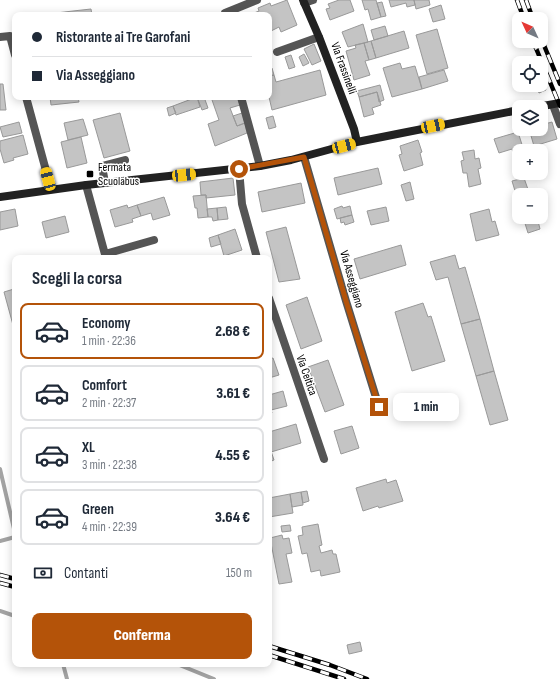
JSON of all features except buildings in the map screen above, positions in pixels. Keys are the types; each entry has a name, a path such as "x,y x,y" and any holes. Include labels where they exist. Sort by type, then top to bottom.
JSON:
{"street":[{"path":"227,12 257,0"},
{"name":"Via Frassinelli","path":"313,0 304,1 354,129 357,142"},
{"path":"0,36 10,36 12,44"},
{"path":"277,52 319,37"},
{"path":"27,100 51,189"},
{"path":"242,100 260,166"},
{"path":"556,104 560,124"},
{"path":"0,198 51,189 260,166 304,157 357,142 512,111"},
{"name":"Via Asseggiano","path":"304,157 379,407"},
{"path":"105,183 102,166 125,160"},
{"path":"239,169 242,204 256,255"},
{"path":"86,185 106,255"},
{"path":"109,255 154,240"},
{"name":"Via Celtica","path":"272,307 324,459"}],"waterway":[{"path":"0,469 12,520"},
{"path":"0,541 12,538"},
{"path":"0,611 12,615"},
{"path":"64,667 67,679"},
{"path":"184,667 214,679"}],"railway":[{"path":"517,0 521,12"},
{"path":"526,0 530,12"},
{"path":"536,48 560,106"},
{"path":"545,48 560,84"},
{"path":"0,575 12,578"},
{"path":"0,583 12,586"},
{"path":"272,647 330,665 367,679"},
{"path":"272,656 344,679"}],"place":[{"name":"Fermata Scuolabus","path":"90,174"}],"route":[{"path":"239,169 304,157 379,407"}]}
